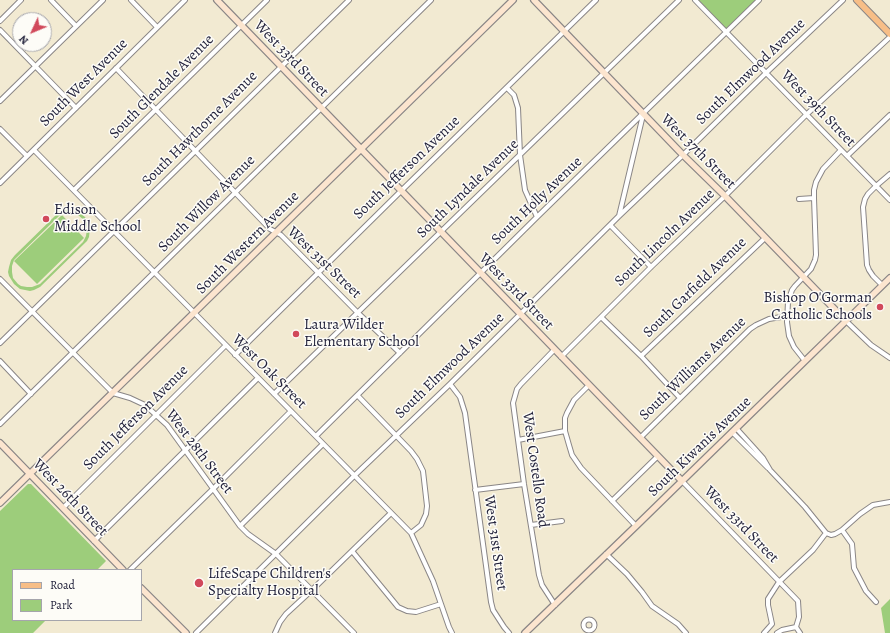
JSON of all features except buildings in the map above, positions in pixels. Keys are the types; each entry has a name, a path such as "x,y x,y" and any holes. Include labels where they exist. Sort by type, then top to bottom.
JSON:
{"main road":[{"path":"857,0 890,35"}],"street":[{"path":"0,21 21,0"},
{"path":"51,0 76,26"},
{"path":"0,101 104,0"},
{"path":"131,0 157,27"},
{"name":"South West Avenue","path":"0,183 185,0"},
{"name":"West 33rd Street","path":"217,0 798,601 799,617 796,627"},
{"name":"South Glendale Avenue","path":"74,190 267,0"},
{"name":"South Hawthorne Avenue","path":"0,343 349,0"},
{"name":"South Willow Avenue","path":"0,424 431,0"},
{"name":"South Western Avenue","path":"0,504 513,0"},
{"name":"West 37th Street","path":"534,0 643,114 846,321"},
{"name":"South Jefferson Avenue","path":"235,355 400,190 507,88 596,0"},
{"name":"South Lyndale Avenue","path":"274,394 678,0"},
{"name":"West 39th Street","path":"695,0 890,200"},
{"name":"South Holly Avenue","path":"316,436 759,0"},
{"name":"South Elmwood Avenue","path":"196,633 619,216 843,0"},
{"path":"0,30 76,108"},
{"name":"South Lincoln Avenue","path":"561,357 806,115 890,35"},
{"name":"West 31st Street","path":"116,68 270,229 281,235 400,353"},
{"path":"507,88 514,95 518,108 520,155 525,190 537,217"},
{"path":"619,216 643,114"},
{"path":"847,156 890,115"},
{"path":"0,129 27,156"},
{"name":"West Oak Street","path":"34,150 411,533 433,581 452,633"},
{"path":"805,361 791,341 788,329 787,307 789,296 795,286 814,264 816,255 814,190 816,182 820,172 841,150"},
{"path":"882,286 869,270 863,207 865,199 876,186 890,174"},
{"path":"799,199 814,198"},
{"path":"610,226 651,267"},
{"name":"South Garfield Avenue","path":"641,356 765,238"},
{"name":"South Kiwanis Avenue","path":"525,633 890,278"},
{"name":"West 28th Street","path":"0,279 113,393 130,398 145,406 157,415 167,425 240,526 248,534 276,554 354,633"},
{"path":"601,317 641,356 680,398"},
{"name":"South Williams Avenue","path":"640,438 756,324 768,319 787,317"},
{"path":"846,321 872,346 890,358"},
{"name":"South Jefferson Avenue","path":"63,508 226,345"},
{"name":"West Costello Road","path":"554,350 517,389 513,403 537,565 542,585 555,605"},
{"path":"0,361 31,394"},
{"path":"94,540 258,378"},
{"name":"West 31st Street","path":"450,384 460,397 463,404 491,602 493,610 509,633"},
{"path":"589,385 574,400 565,418 565,432 568,445 572,455 581,468 636,526"},
{"path":"358,396 417,459 423,471 427,506 426,514 421,525 411,533"},
{"path":"131,569 291,411"},
{"path":"734,430 755,449 763,458 770,470 805,507 826,533 831,535 835,534 873,505 890,502"},
{"path":"518,440 565,432"},
{"name":"West 26th Street","path":"0,443 122,569"},
{"path":"240,526 323,444"},
{"path":"612,501 658,456"},
{"path":"475,490 524,484"},
{"path":"275,633 286,614 391,513"},
{"path":"531,525 562,522"},
{"path":"842,530 852,544 854,568 866,592 876,602"},
{"path":"764,633 772,624 768,599 779,582 813,550 826,533"},
{"path":"352,551 398,607 407,611 416,612 441,604"},
{"path":"606,554 627,574 652,606 678,624 686,633"},
{"path":"142,589 186,633"},
{"path":"777,633 782,630 796,627 800,633"}],"green space":[{"path":"695,0 759,0 726,33"},
{"path":"65,210 80,213 85,217 89,224 89,237 87,241 40,287 30,291 20,289 14,284 9,276 8,272 11,260 56,215","holes":["67,213 77,214 85,221 87,229 83,242 40,284 32,287 21,286 18,284 13,278 12,266 14,260 59,216"]},
{"path":"62,215 84,238 37,284 14,261"},
{"path":"28,484 31,484 106,561 98,569 12,569 12,621 45,621 33,633 0,633 0,511"},
{"path":"890,599 890,633 885,633 881,608"}],"place":[{"name":"Edison Middle School","path":"46,219"},
{"name":"Bishop O'Gorman Catholic Schools","path":"880,307"},
{"name":"Laura Wilder Elementary School","path":"296,334"},
{"name":"LifeScape Children's Specialty Hospital","path":"199,583"}]}
